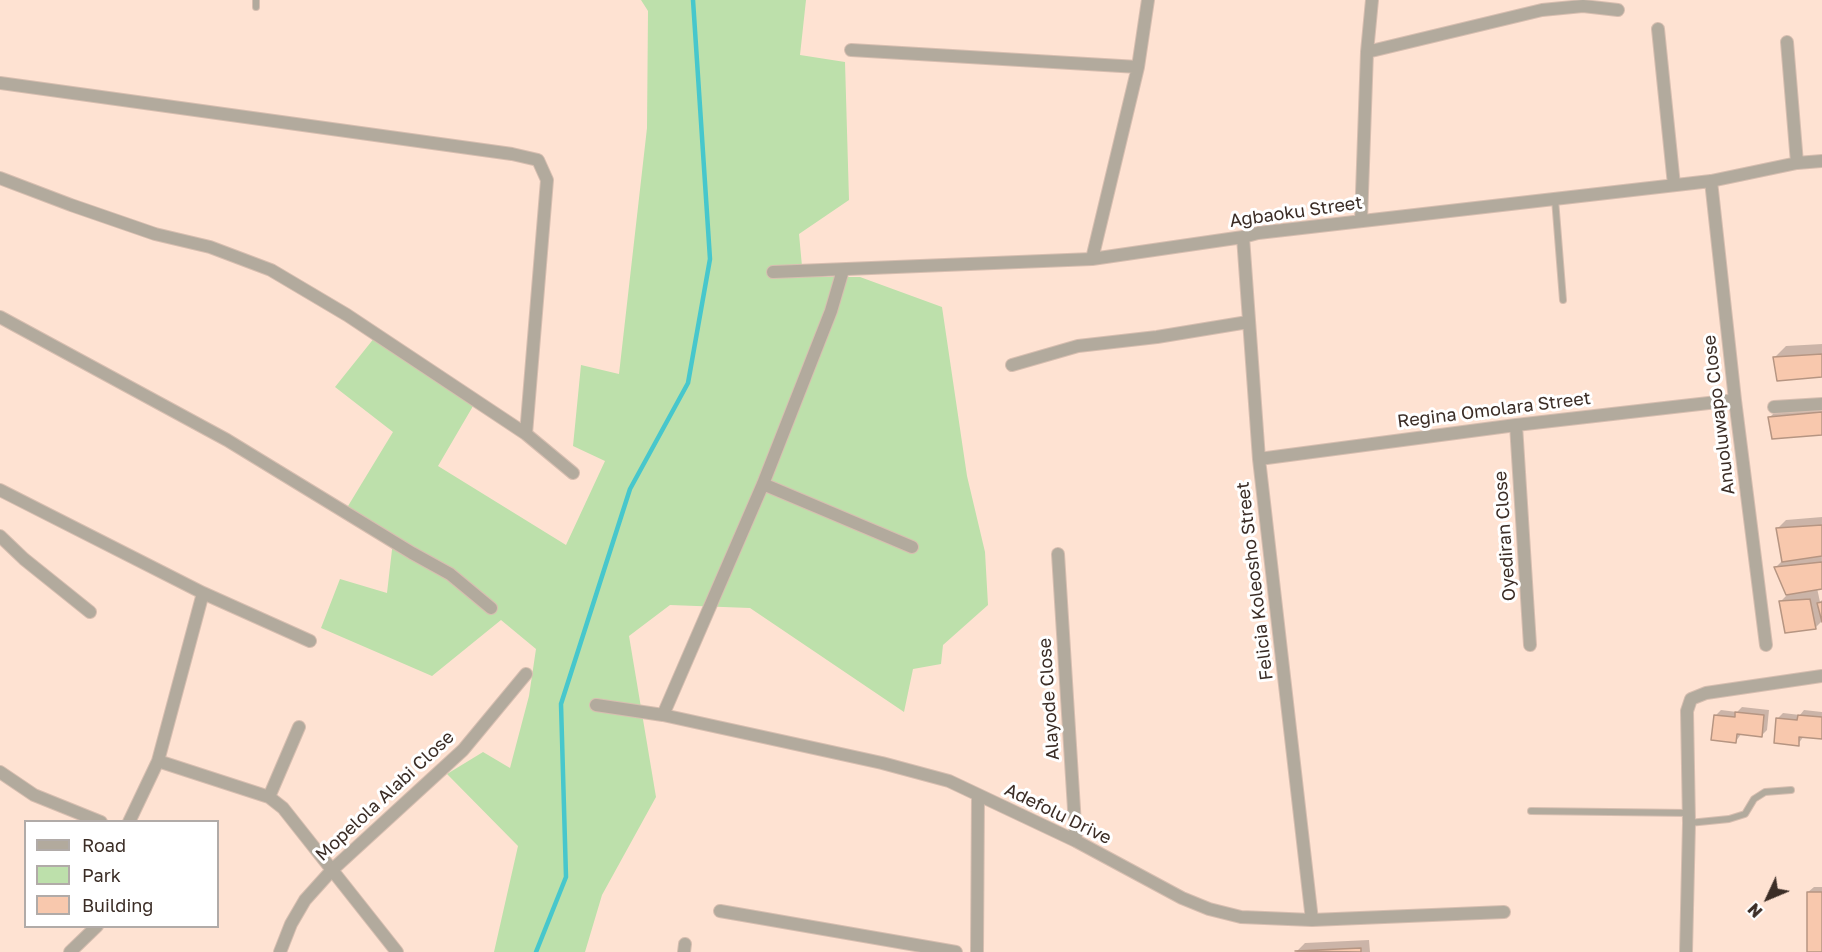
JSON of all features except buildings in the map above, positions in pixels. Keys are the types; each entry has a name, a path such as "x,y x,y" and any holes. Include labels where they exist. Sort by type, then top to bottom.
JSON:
{"street":[{"path":"1092,259 1138,67 1148,0"},
{"path":"1361,220 1367,52 1372,0"},
{"path":"1367,52 1542,10 1583,6 1618,10"},
{"path":"1658,29 1674,185"},
{"path":"1787,42 1797,163"},
{"path":"851,50 1138,67"},
{"path":"0,83 512,154 538,160 547,180 526,434"},
{"name":"Agbaoku Street","path":"773,272 1092,259 1258,233 1361,220 1711,181 1797,163 1822,161"},
{"path":"0,178 155,234 210,247 271,270 346,315 526,434 573,473"},
{"name":"Anuoluwapo Close","path":"1711,181 1735,400 1766,645"},
{"name":"Felicia Koleosho Street","path":"1243,237 1259,459 1312,920"},
{"path":"663,715 763,484 831,311 843,270"},
{"path":"0,317 227,440 412,554 450,574 491,608"},
{"path":"1012,365 1078,346 1157,337 1248,322"},
{"name":"Regina Omolara Street","path":"1259,459 1516,425 1735,400"},
{"path":"1774,407 1822,404"},
{"name":"Oyediran Close","path":"1516,425 1530,645"},
{"path":"763,484 912,547"},
{"path":"0,490 203,592 310,641"},
{"path":"0,536 24,559 90,612"},
{"name":"Alayode Close","path":"1058,554 1076,841"},
{"path":"130,820 158,761 203,592"},
{"name":"Mopelola Alabi Close","path":"280,952 291,924 305,900 332,870 464,750 526,674"},
{"path":"1686,952 1689,818 1687,711 1691,699 1706,693 1822,676"},
{"name":"Adefolu Drive","path":"596,705 663,715 882,763 949,781 1076,841 1182,898 1240,918 1312,920 1504,912"},
{"path":"269,797 299,727"},
{"path":"158,761 269,797 283,808 397,952"},
{"path":"0,772 34,795 96,820"},
{"path":"977,952 978,795"},
{"path":"720,911 956,952"},
{"path":"70,952 96,928"}],"lane":[{"path":"1555,198 1563,300"},
{"path":"1531,811 1729,819 1745,814 1754,800 1765,792 1791,790"}],"green space":[{"path":"641,0 806,0 800,55 845,62 849,200 799,234 803,277 860,277 942,307 967,476 985,552 988,605 943,645 941,664 913,669 904,712 750,608 670,605 629,636 656,797 602,895 585,952 494,952 518,846 447,774 483,752 510,768 529,696 536,649 501,620 432,676 321,628 340,579 387,593 393,541 345,511 393,432 335,387 375,337 476,401 438,466 566,545 605,461 573,446 581,365 619,374 647,128 648,11"}],"waterway":[{"path":"536,952 566,877 561,704 630,489 688,383 710,259 693,0"}]}
